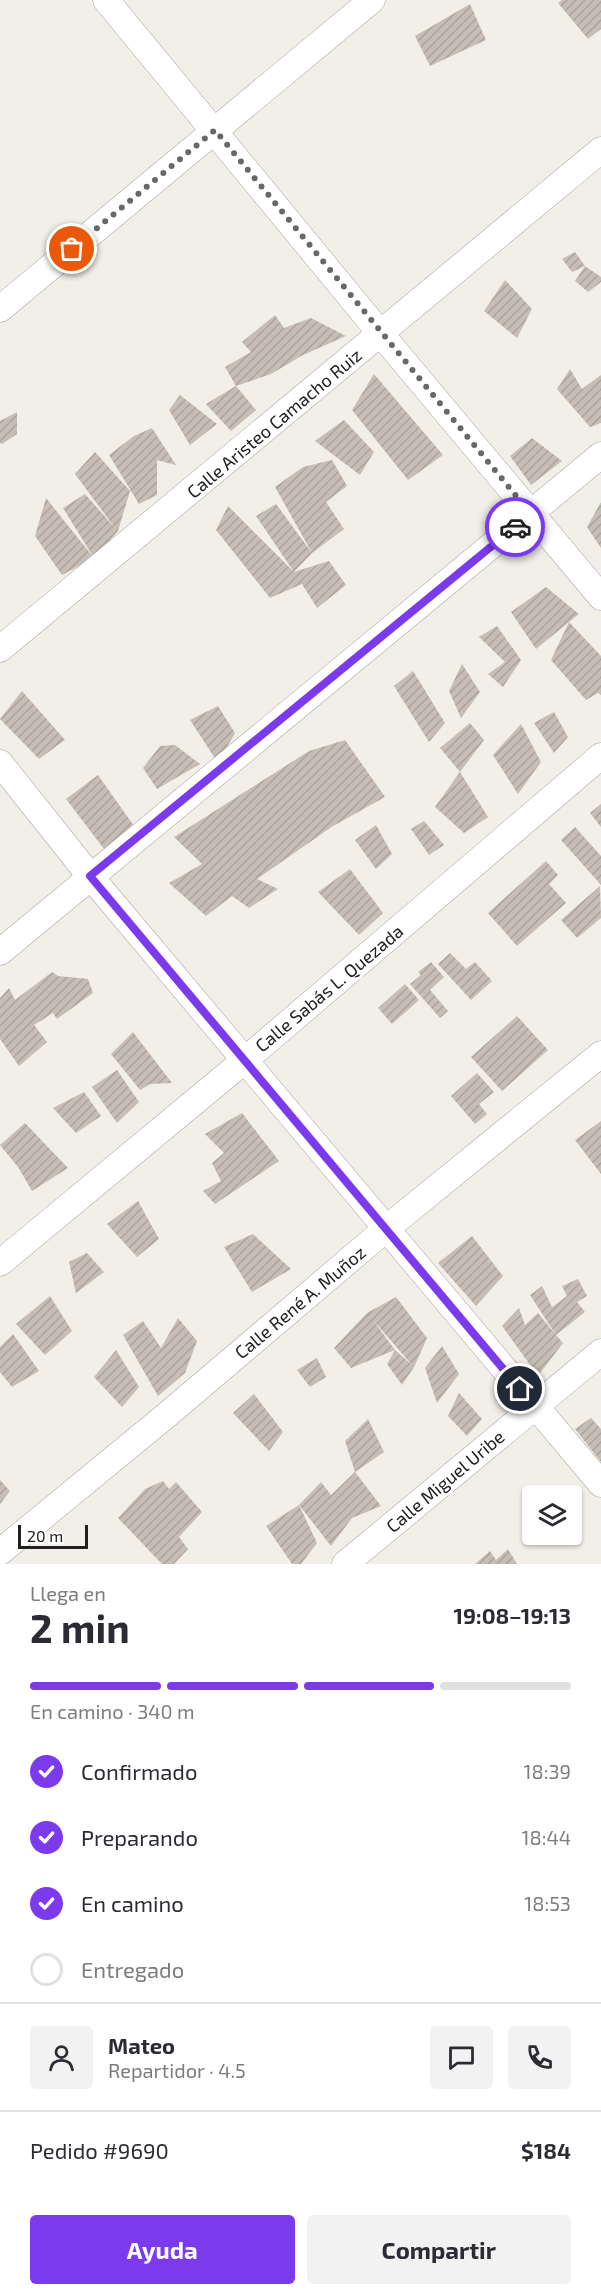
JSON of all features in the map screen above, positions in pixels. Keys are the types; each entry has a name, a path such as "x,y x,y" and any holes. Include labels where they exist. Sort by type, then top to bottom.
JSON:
{"street":[{"path":"106,0 601,597"},
{"path":"0,309 372,0"},
{"name":"Calle Aristeo Camacho Ruiz","path":"0,649 601,150"},
{"path":"0,952 601,455"},
{"name":"Calle Sabás L. Quezada","path":"0,1263 245,1060 601,756"},
{"path":"0,763 90,876 601,1484"},
{"name":"Calle René A. Muñoz","path":"0,1551 168,1414 387,1228 601,1054"},
{"name":"Calle Miguel Uribe","path":"345,1564 601,1352"}],"building":[{"path":"562,0 601,0 601,29 588,39 558,3"},
{"path":"470,4 486,40 430,66 415,36"},
{"path":"575,252 585,266 572,272 562,259"},
{"path":"585,266 601,277 601,282 588,292 575,281"},
{"path":"505,280 532,309 517,338 484,311"},
{"path":"275,315 284,328 311,318 346,336 303,355 271,374 236,386 225,367 251,352 242,342"},
{"path":"570,369 582,389 601,375 601,423 590,427 557,389"},
{"path":"374,374 443,455 408,480 352,410"},
{"path":"236,386 256,410 231,431 206,404"},
{"path":"180,395 217,424 190,445 169,410"},
{"path":"17,412 17,434 2,444 0,443 0,421"},
{"path":"344,420 374,452 360,475 315,441"},
{"path":"152,428 176,465 157,460 157,495 139,504 109,455 134,436"},
{"path":"532,438 562,461 531,485 510,456"},
{"path":"95,452 130,491 118,531 94,558 63,508 85,494 115,528 75,474"},
{"path":"332,460 347,486 326,502 344,529 312,553 275,487 303,467"},
{"path":"46,498 94,558 62,575 35,536"},
{"path":"601,502 601,548 587,527"},
{"path":"276,504 312,553 294,572 256,516"},
{"path":"228,506 294,572 329,561 346,585 317,608 302,584 270,598 216,530"},
{"path":"546,587 579,614 536,649 511,612"},
{"path":"569,622 601,656 601,695 598,693 586,700 551,660"},
{"path":"497,626 521,660 503,687 488,674 505,662 479,637"},
{"path":"462,664 480,692 461,718 449,691"},
{"path":"413,671 445,723 429,742 394,686"},
{"path":"22,691 65,740 39,759 0,719"},
{"path":"218,706 235,733 218,763 190,720"},
{"path":"554,712 568,737 554,753 534,723"},
{"path":"470,723 484,740 460,772 440,748"},
{"path":"521,724 541,762 518,794 493,755"},
{"path":"345,740 385,797 333,826 257,879 278,889 249,908 232,896 206,916 169,883 202,864 174,837 309,751"},
{"path":"175,745 200,764 157,789 143,768 160,746"},
{"path":"460,772 488,817 464,833 435,807"},
{"path":"98,775 134,826 104,849 66,799"},
{"path":"601,804 601,827 590,813"},
{"path":"424,821 444,845 429,855 411,829"},
{"path":"376,825 392,854 376,869 355,840"},
{"path":"575,827 601,856 601,885 561,840"},
{"path":"546,861 558,875 549,884 566,903 517,946 488,913"},
{"path":"350,869 383,913 359,935 318,892"},
{"path":"600,886 601,918 577,938 561,920"},
{"path":"450,953 466,969 475,962 492,981 471,1000 438,964"},
{"path":"431,962 444,977 430,990 448,1011 440,1018 410,984 421,975 418,972"},
{"path":"52,972 58,976 88,979 93,993 57,1019 53,1013 34,1025 47,1042 19,1066 0,1039 0,998 9,988 15,1000"},
{"path":"405,984 419,1000 392,1024 378,1008"},
{"path":"517,1016 548,1050 502,1091 471,1057"},
{"path":"133,1032 172,1083 150,1084 140,1090 111,1054"},
{"path":"117,1070 139,1102 117,1123 92,1087"},
{"path":"477,1073 494,1092 479,1104 487,1114 475,1124 451,1096"},
{"path":"84,1092 101,1116 76,1133 53,1108"},
{"path":"242,1113 279,1161 215,1204 203,1191 221,1181 212,1163 224,1153 205,1134"},
{"path":"601,1121 601,1174 575,1140"},
{"path":"25,1123 68,1168 32,1191 18,1167 0,1145"},
{"path":"138,1201 159,1239 137,1257 107,1224"},
{"path":"253,1234 291,1269 252,1292 224,1247"},
{"path":"472,1236 503,1276 476,1306 438,1263"},
{"path":"87,1253 104,1272 76,1293 69,1262"},
{"path":"578,1279 587,1296 577,1302 585,1312 556,1335 530,1295 542,1286 552,1307 567,1296 562,1286"},
{"path":"50,1296 72,1331 45,1355 16,1324"},
{"path":"396,1297 427,1338 414,1367 402,1385 387,1364 395,1350 351,1368 334,1348 367,1313","holes":["373,1320 412,1365 395,1350"]},
{"path":"519,1308 525,1325 538,1313 563,1343 538,1376 502,1326"},
{"path":"178,1318 197,1341 185,1373 158,1396 123,1335 143,1321 161,1348"},
{"path":"13,1334 39,1371 12,1387 0,1372 0,1347"},
{"path":"442,1346 459,1374 437,1403 425,1368"},
{"path":"116,1350 139,1387 122,1407 94,1377"},
{"path":"317,1358 326,1377 310,1387 297,1370"},
{"path":"459,1393 482,1419 467,1436 448,1416"},
{"path":"254,1394 283,1432 269,1451 233,1413"},
{"path":"591,1418 601,1429 601,1462 575,1429"},
{"path":"368,1419 384,1452 355,1472 345,1441"},
{"path":"355,1472 381,1506 352,1518 331,1546 299,1505 321,1482 331,1495"},
{"path":"0,1480 10,1491 0,1504"},
{"path":"163,1481 169,1489 176,1482 202,1512 179,1537 188,1549 174,1564 162,1564 118,1518 145,1489"},
{"path":"299,1505 317,1543 301,1564 292,1564 266,1526"},
{"path":"508,1549 517,1564 475,1564 490,1551 496,1560"}],"way so far":[{"path":"72,249 215,130 531,514 515,527"}],"route":[{"path":"515,527 90,876 520,1389"}]}
